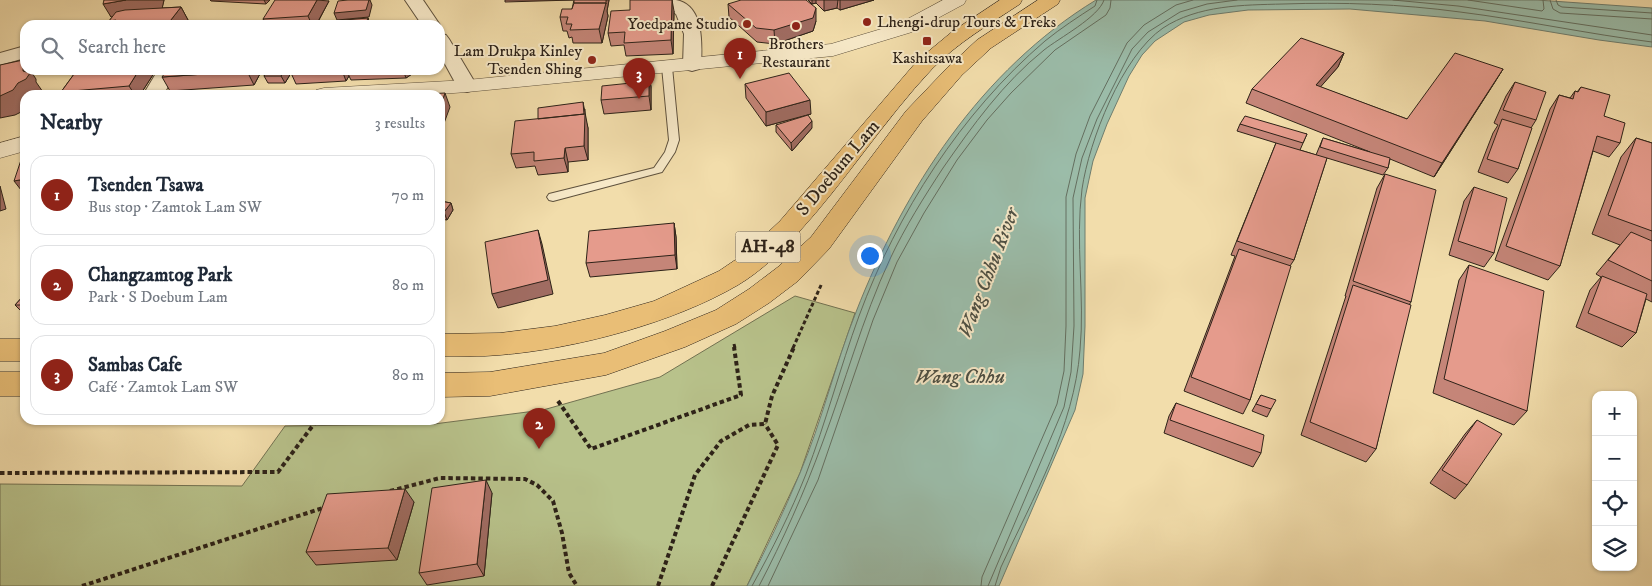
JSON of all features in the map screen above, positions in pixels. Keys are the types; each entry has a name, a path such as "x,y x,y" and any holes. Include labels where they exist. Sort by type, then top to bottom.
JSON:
{"highway":[{"name":"S Doebum Lam","path":"445,345 500,344 556,337 605,326 664,308 729,278 756,258 789,227 925,64 960,35 1013,0"},
{"name":"S Doebum Lam","path":"445,385 490,384 606,364 675,339 726,317 759,296 788,274 820,243 914,116 955,71 984,44 1051,0"},
{"path":"0,350 20,350"},
{"path":"0,384 20,384"}],"street":[{"path":"414,0 428,20"},
{"path":"664,0 684,11 692,34 692,66"},
{"path":"422,90 692,66 833,50 905,28 957,0"},
{"path":"445,48 467,86"},
{"path":"0,59 20,53"},
{"path":"156,90 165,75"},
{"path":"0,151 20,145"}],"lane":[{"path":"553,197 658,170 670,152 674,140 667,67"}],"path":[{"path":"712,586 778,445 765,424 772,396 823,280"},
{"path":"658,586 694,475 720,441 749,425 765,424"},
{"path":"0,473 278,472 313,425"},
{"path":"384,492 440,478 525,479 537,485 553,501 562,533 569,573 577,586"},
{"path":"82,586 327,506"}],"green space":[{"path":"795,296 855,313 800,473 747,586 0,586 0,484 242,486 285,426 445,425 445,423 543,410 660,377"}],"water":[{"name":"Wang Chhu","path":"1096,0 1537,0 1652,8 1652,47 1485,21 1350,9 1248,10 1209,15 1184,22 1155,41 1142,55 1129,76 1107,124 1093,161 1085,198 1083,374 1075,410 999,586 747,586 775,530 800,473 848,332 875,266 923,178 951,136 982,97 1017,61 1055,28"}],"building":[{"path":"104,0 126,0 103,4"},
{"path":"275,0 317,0 308,16 263,19"},
{"path":"369,0 366,10 334,13 338,1"},
{"path":"574,0 606,0 606,3 574,3"},
{"path":"630,0 672,0 671,40 624,43 625,32 608,33 611,11 630,10"},
{"path":"741,0 806,0 816,8 813,18 774,30 756,28 728,4"},
{"path":"574,3 606,3 599,29 570,30 572,24 566,24 568,17 560,17 562,9 572,9"},
{"path":"181,7 171,20 110,20 116,12"},
{"path":"368,18 367,20 344,20"},
{"path":"1301,38 1344,53 1316,85 1407,119 1455,53 1503,69 1442,163 1252,89"},
{"path":"20,61 20,75 29,75 26,79 18,83 13,90 0,96 0,65"},
{"path":"789,73 810,100 766,112 745,84"},
{"path":"649,74 649,96 601,100 602,86 631,83 631,75"},
{"path":"73,75 136,75 129,86 62,90"},
{"path":"163,75 190,75 162,77"},
{"path":"265,75 282,75 281,76"},
{"path":"1515,82 1546,92 1536,120 1503,110"},
{"path":"1581,87 1610,95 1604,116 1625,123 1620,143 1597,136 1560,266 1506,246 1559,95 1573,99 1575,91 1578,92"},
{"path":"583,102 584,114 538,119 538,108"},
{"path":"585,114 584,146 565,148 564,158 534,161 534,152 511,154 515,121"},
{"path":"808,115 812,121 791,143 776,125"},
{"path":"1245,116 1307,134 1303,143 1240,124"},
{"path":"1502,119 1532,128 1518,169 1487,159"},
{"path":"1323,138 1390,158 1388,168 1320,147"},
{"path":"1636,138 1652,143 1652,231 1608,215"},
{"path":"1276,143 1327,158 1294,260 1237,241"},
{"path":"20,163 20,180 14,181"},
{"path":"1385,174 1436,190 1411,302 1353,281"},
{"path":"1474,187 1507,198 1494,253 1458,241"},
{"path":"445,202 451,203 445,211"},
{"path":"674,223 675,255 586,263 589,231"},
{"path":"538,230 548,280 492,294 485,242"},
{"path":"1631,232 1652,241 1652,281 1608,260"},
{"path":"1239,249 1291,266 1250,400 1191,377"},
{"path":"1469,265 1544,291 1527,411 1444,379"},
{"path":"1602,276 1647,294 1636,333 1588,313"},
{"path":"1353,285 1411,305 1376,449 1310,422"},
{"path":"1261,395 1276,400 1271,409 1256,404"},
{"path":"1176,403 1264,435 1261,453 1170,420"},
{"path":"1477,420 1502,434 1467,485 1442,470"},
{"path":"486,480 477,564 419,573 432,488"},
{"path":"405,489 388,548 306,552 327,494"}],"place":[{"name":"Lhengi-drup Tours & Treks","path":"867,22"},
{"name":"Yoedpame Studio","path":"747,24"},
{"name":"Brothers Restaurant","path":"796,26"},
{"name":"Kashitsawa","path":"927,41"},
{"name":"Lam Drukpa Kinley Tsenden Shing","path":"592,60"},
{"name":"Tsenden Tsawa","path":"740,79"},
{"name":"Sambas Cafe","path":"639,99"},
{"name":"Changzamtog Park","path":"539,449"}],"water label":[{"name":"Wang Chhu River","path":"989,273"}]}
